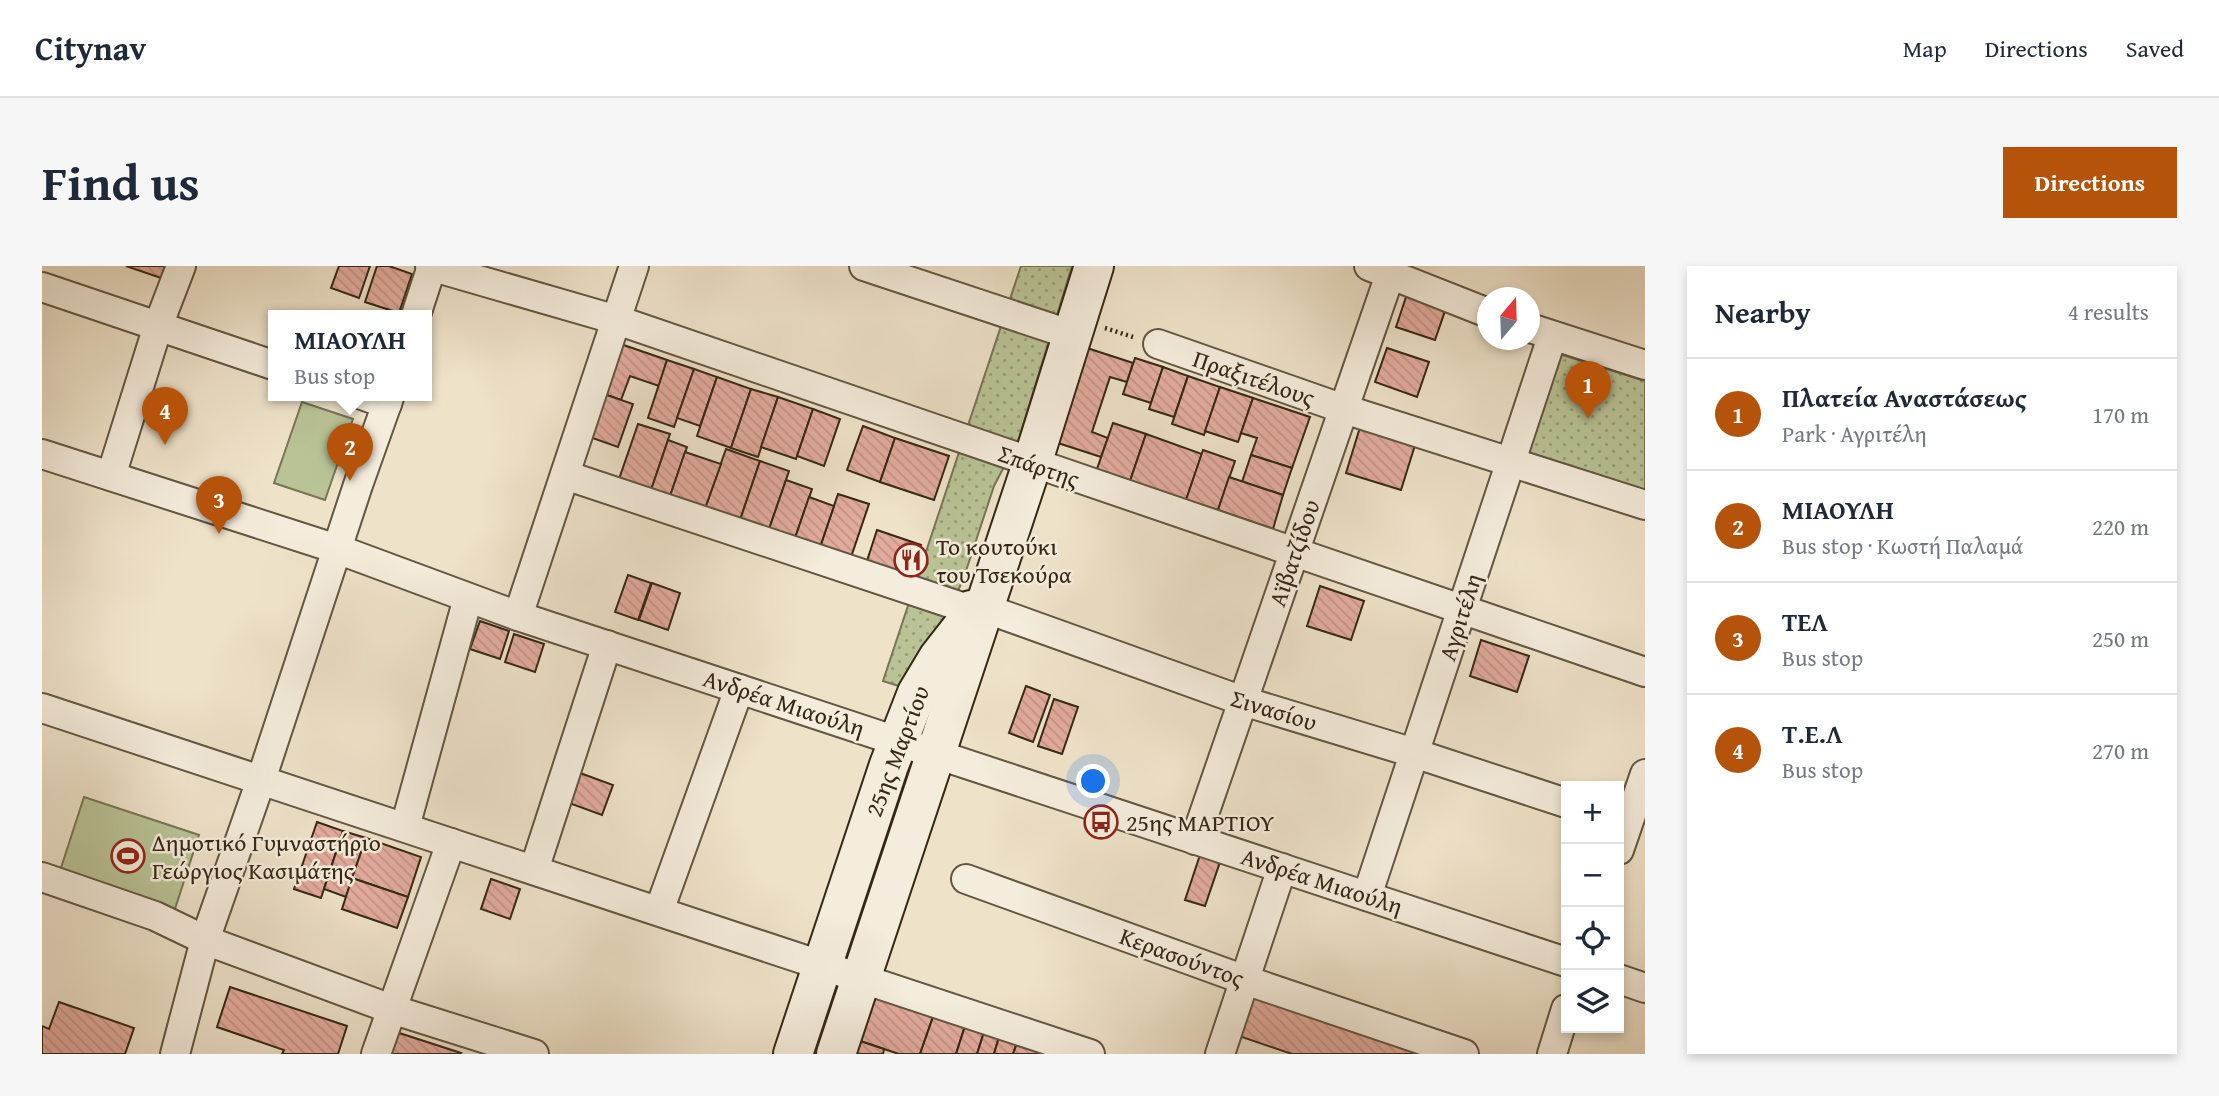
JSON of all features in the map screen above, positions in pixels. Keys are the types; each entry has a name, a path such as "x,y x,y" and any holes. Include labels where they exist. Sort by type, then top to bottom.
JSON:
{"street":[{"path":"111,476 158,326 181,266"},
{"path":"418,310 432,266"},
{"name":"Σπάρτης","path":"432,266 617,320 1645,672"},
{"path":"518,616 634,266"},
{"path":"864,266 1072,335"},
{"name":"25ης Μαρτίου","path":"836,1054 936,754 1012,494 1032,464 1094,266"},
{"path":"1384,268 1409,284 1477,309"},
{"name":"Αϊβατζίδου","path":"1195,840 1344,409 1384,268"},
{"path":"42,287 268,363"},
{"path":"1541,332 1645,365"},
{"name":"Αγριτέλη","path":"1367,896 1510,462 1541,332"},
{"name":"Πραξιτέλους","path":"1158,344 1344,409 1645,505"},
{"path":"175,1054 205,940 337,549 379,401"},
{"name":"Ανδρέα Μιαούλη","path":"42,454 337,549 518,616 1561,960"},
{"name":"Σινασίου","path":"565,475 978,609 1243,701 1561,801"},
{"path":"405,827 468,598"},
{"name":"25ης Μαρτίου","path":"793,1054 821,965 917,693 928,673 978,609"},
{"path":"534,870 607,645"},
{"path":"659,911 739,689"},
{"path":"42,708 1090,1054"},
{"path":"1622,844 1645,774"},
{"path":"376,1054 451,843"},
{"path":"1220,1054 1282,869"},
{"path":"42,877 155,916 205,940 391,1009 534,1054"},
{"name":"Κερασούντος","path":"966,879 1245,980 1464,1054"},
{"path":"1624,981 1645,988"},
{"path":"1552,1054 1561,1025"}],"path":[{"path":"1072,335 1102,327 1158,344"}],"green space":[{"path":"1021,266 1072,266 1019,438 994,486 963,580 942,624 902,687 883,681"},
{"path":"1553,352 1645,381 1645,496 1520,456"},
{"path":"302,402 353,419 325,500 274,483"},
{"name":"Δημοτικό Γυμναστήριο Γεώργιος Κασιμάτης","path":"84,797 199,835 173,915 58,877"}],"building":[{"path":"126,266 165,266 161,278"},
{"path":"339,266 370,266 359,298 331,288"},
{"path":"377,266 389,266 412,274 400,310 390,310 365,302"},
{"path":"1407,294 1446,308 1435,340 1396,327"},
{"path":"612,341 667,360 659,386 630,376 621,400 595,391"},
{"path":"1087,348 1133,363 1127,382 1110,377 1092,432 1108,438 1101,457 1055,442"},
{"path":"1387,348 1429,362 1417,397 1375,382"},
{"path":"1135,358 1163,367 1151,403 1123,394"},
{"path":"667,360 694,369 674,427 648,418"},
{"path":"1163,367 1188,376 1174,417 1149,409"},
{"path":"694,369 717,377 700,426 677,418"},
{"path":"1188,376 1220,387 1204,435 1172,424"},
{"path":"717,377 751,389 731,448 697,436"},
{"path":"1220,387 1253,398 1238,442 1205,431"},
{"path":"751,389 778,397 758,457 731,448"},
{"path":"595,391 633,404 618,447 581,434"},
{"path":"778,397 813,409 796,459 761,447"},
{"path":"1253,398 1310,417 1292,468 1251,455 1257,438 1241,433"},
{"path":"813,409 840,419 824,466 797,456"},
{"path":"1113,423 1146,434 1130,481 1097,469"},
{"path":"638,424 670,434 649,496 617,485"},
{"path":"1361,424 1416,442 1401,490 1346,473"},
{"path":"863,426 895,438 880,482 847,470"},
{"path":"1146,434 1202,454 1186,500 1130,481"},
{"path":"895,438 949,456 934,500 880,482"},
{"path":"668,440 687,447 668,502 649,496"},
{"path":"726,449 760,461 738,526 703,514"},
{"path":"1203,450 1235,461 1218,510 1186,500"},
{"path":"685,452 721,464 703,514 668,502"},
{"path":"1251,455 1292,468 1283,495 1242,482"},
{"path":"760,461 789,471 767,535 738,526"},
{"path":"1229,477 1283,495 1273,529 1218,510"},
{"path":"786,480 812,489 793,544 767,535"},
{"path":"838,494 869,504 849,563 818,553"},
{"path":"809,497 834,506 818,553 793,544"},
{"path":"877,530 921,545 909,582 865,567"},
{"path":"628,575 651,583 638,620 615,612"},
{"path":"652,583 680,593 668,630 639,620"},
{"path":"1320,586 1364,601 1351,640 1307,626"},
{"path":"480,621 509,631 500,659 470,649"},
{"path":"514,634 544,644 535,672 505,662"},
{"path":"1481,640 1529,656 1517,692 1470,676"},
{"path":"1026,686 1050,695 1033,742 1009,733"},
{"path":"1054,699 1078,707 1062,754 1038,746"},
{"path":"580,773 613,785 602,815 569,803"},
{"path":"317,822 343,831 321,898 294,889"},
{"path":"343,831 366,838 346,897 324,889"},
{"path":"366,838 421,857 408,897 352,878"},
{"path":"1200,855 1220,862 1205,906 1185,900"},
{"path":"352,878 408,897 397,928 342,909"},
{"path":"491,879 520,889 510,919 481,909"},
{"path":"230,987 347,1026 338,1054 282,1054 284,1050 217,1027"},
{"path":"869,993 934,1014 920,1054 899,1054 854,1039"},
{"path":"1247,995 1423,1054 1292,1054 1233,1034"},
{"path":"59,1002 134,1028 125,1054 42,1054 42,1026 49,1029"},
{"path":"934,1014 965,1026 956,1054 920,1054"},
{"path":"965,1026 984,1032 977,1054 956,1054"},
{"path":"390,1030 461,1053 392,1054 383,1051"},
{"path":"984,1032 999,1037 994,1054 977,1054"},
{"path":"999,1037 1017,1043 1013,1054 994,1054"},
{"path":"854,1039 884,1049 883,1054 849,1054"},
{"path":"1017,1043 1042,1052 1013,1054"}],"place":[{"name":"Πλατεία Αναστάσεως","path":"1588,419"},
{"name":"Τ.Ε.Λ","path":"165,445"},
{"name":"ΜΙΑΟΥΛΗ","path":"350,481"},
{"name":"ΤΕΛ","path":"219,534"},
{"name":"Το κουτούκι του Τσεκούρα","path":"911,560"},
{"name":"25ης ΜΑΡΤΙΟΥ","path":"1101,822"},
{"name":"Δημοτικό Γυμναστήριο Γεώργιος Κασιμάτης","path":"128,856"}]}
